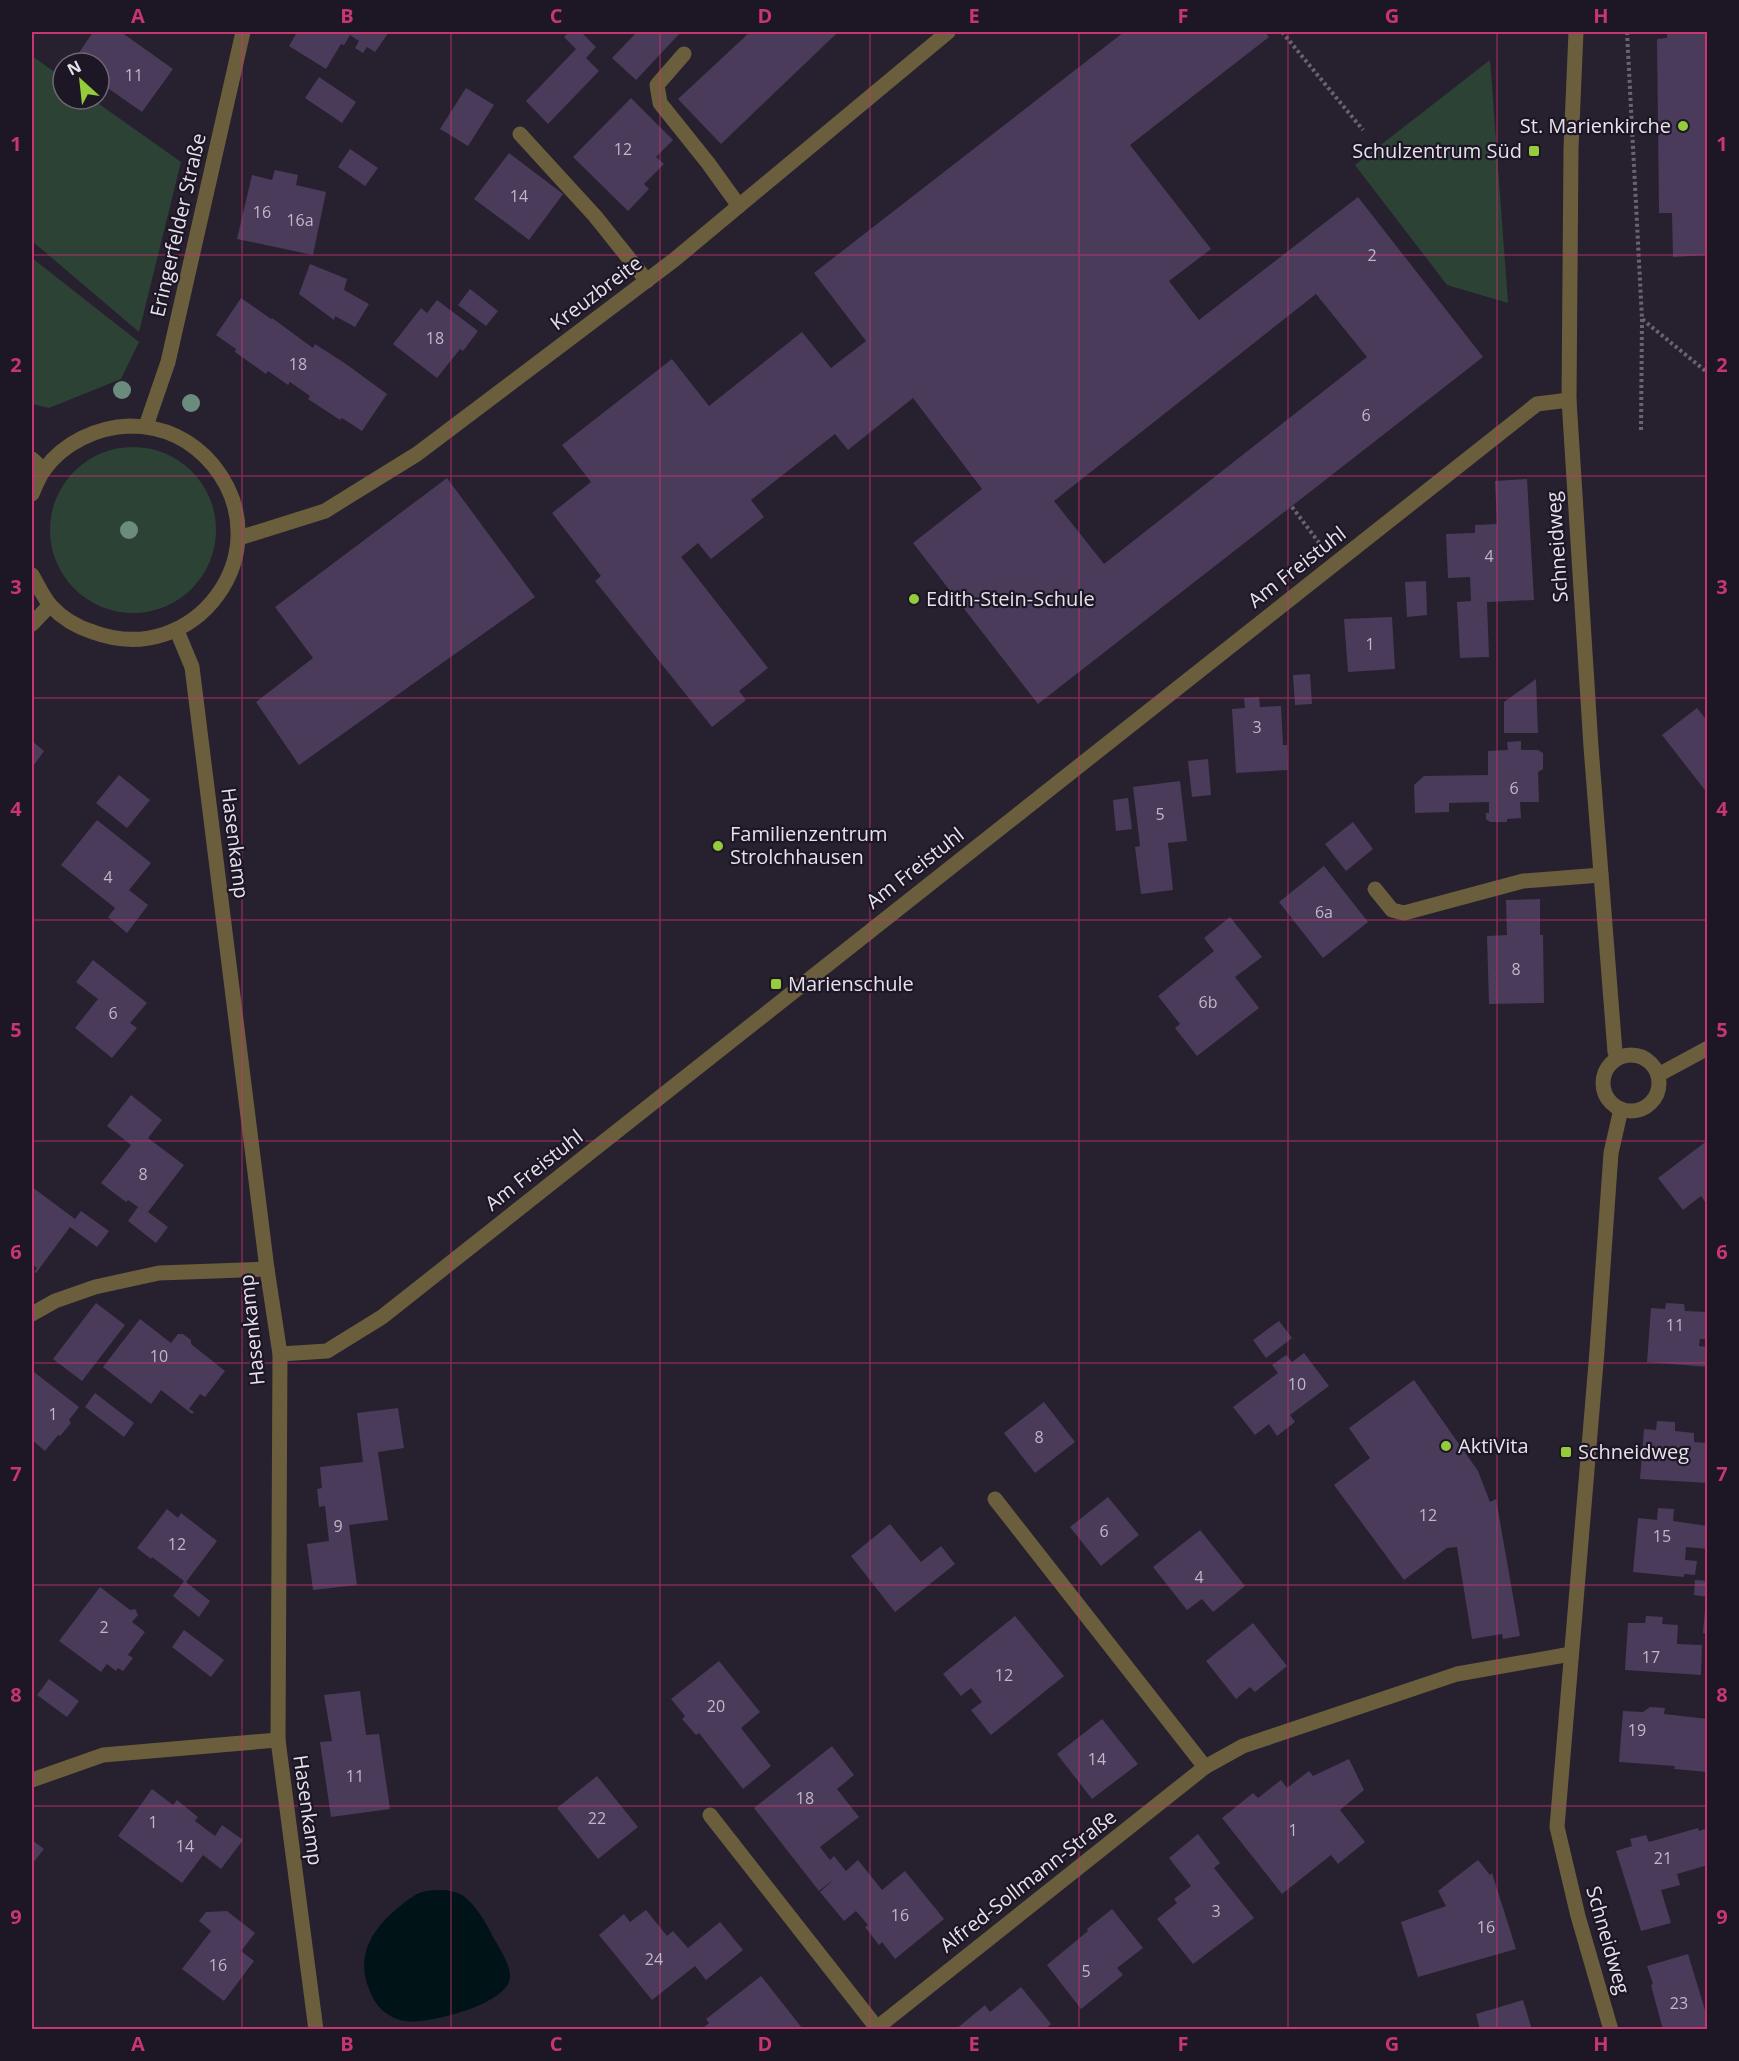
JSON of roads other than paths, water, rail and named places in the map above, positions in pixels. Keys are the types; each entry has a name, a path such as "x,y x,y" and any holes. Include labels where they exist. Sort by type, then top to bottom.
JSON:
{"street":[{"name":"Eringerfelder Straße","path":"146,426 168,362 243,32"},
{"name":"Kreuzbreite","path":"238,538 325,511 417,454 646,281 948,32"},
{"name":"Schneidweg","path":"1576,32 1571,148 1569,400 1601,875 1615,1052 1618,1058"},
{"path":"684,54 657,85 660,103 739,206"},
{"path":"520,135 595,216 646,281"},
{"name":"Am Freistuhl","path":"280,1354 327,1351 382,1317 1536,404 1569,400"},
{"path":"32,494 44,470 64,449 89,434 117,427 146,426 177,435 203,453 224,478 236,507 238,538 233,567 220,593 201,615 177,631 144,640 110,639 77,627 50,605 32,575"},
{"path":"32,459 44,470"},
{"path":"32,624 50,605"},
{"name":"Hasenkamp","path":"177,631 192,667 267,1269 280,1354 278,1740 316,2030"},
{"path":"1376,889 1392,910 1404,913 1523,881 1601,875"},
{"path":"1658,1075 1707,1048"},
{"path":"1634,1054 1649,1061 1658,1075 1658,1091 1650,1104 1636,1110 1621,1109 1608,1100 1603,1085 1606,1069 1618,1058 1634,1054"},
{"name":"Schneidweg","path":"1611,2030 1578,1916 1557,1827 1597,1359 1611,1153 1621,1109"},
{"path":"32,1314 55,1301 95,1287 159,1273 267,1269"},
{"path":"994,1499 1206,1767"},
{"name":"Alfred-Sollmann-Straße","path":"710,1815 875,2029 1206,1767 1243,1746 1457,1674 1571,1654"},
{"path":"32,1780 103,1755 278,1740"}],"place":[{"name":"St. Marienkirche","path":"1683,126"},
{"name":"Schulzentrum Süd","path":"1534,151"},
{"name":"Edith-Stein-Schule","path":"914,599"},
{"name":"Familienzentrum Strolchhausen","path":"718,846"},
{"name":"Marienschule","path":"776,984"},
{"name":"AktiVita","path":"1446,1446"},
{"name":"Schneidweg","path":"1566,1452"}]}
